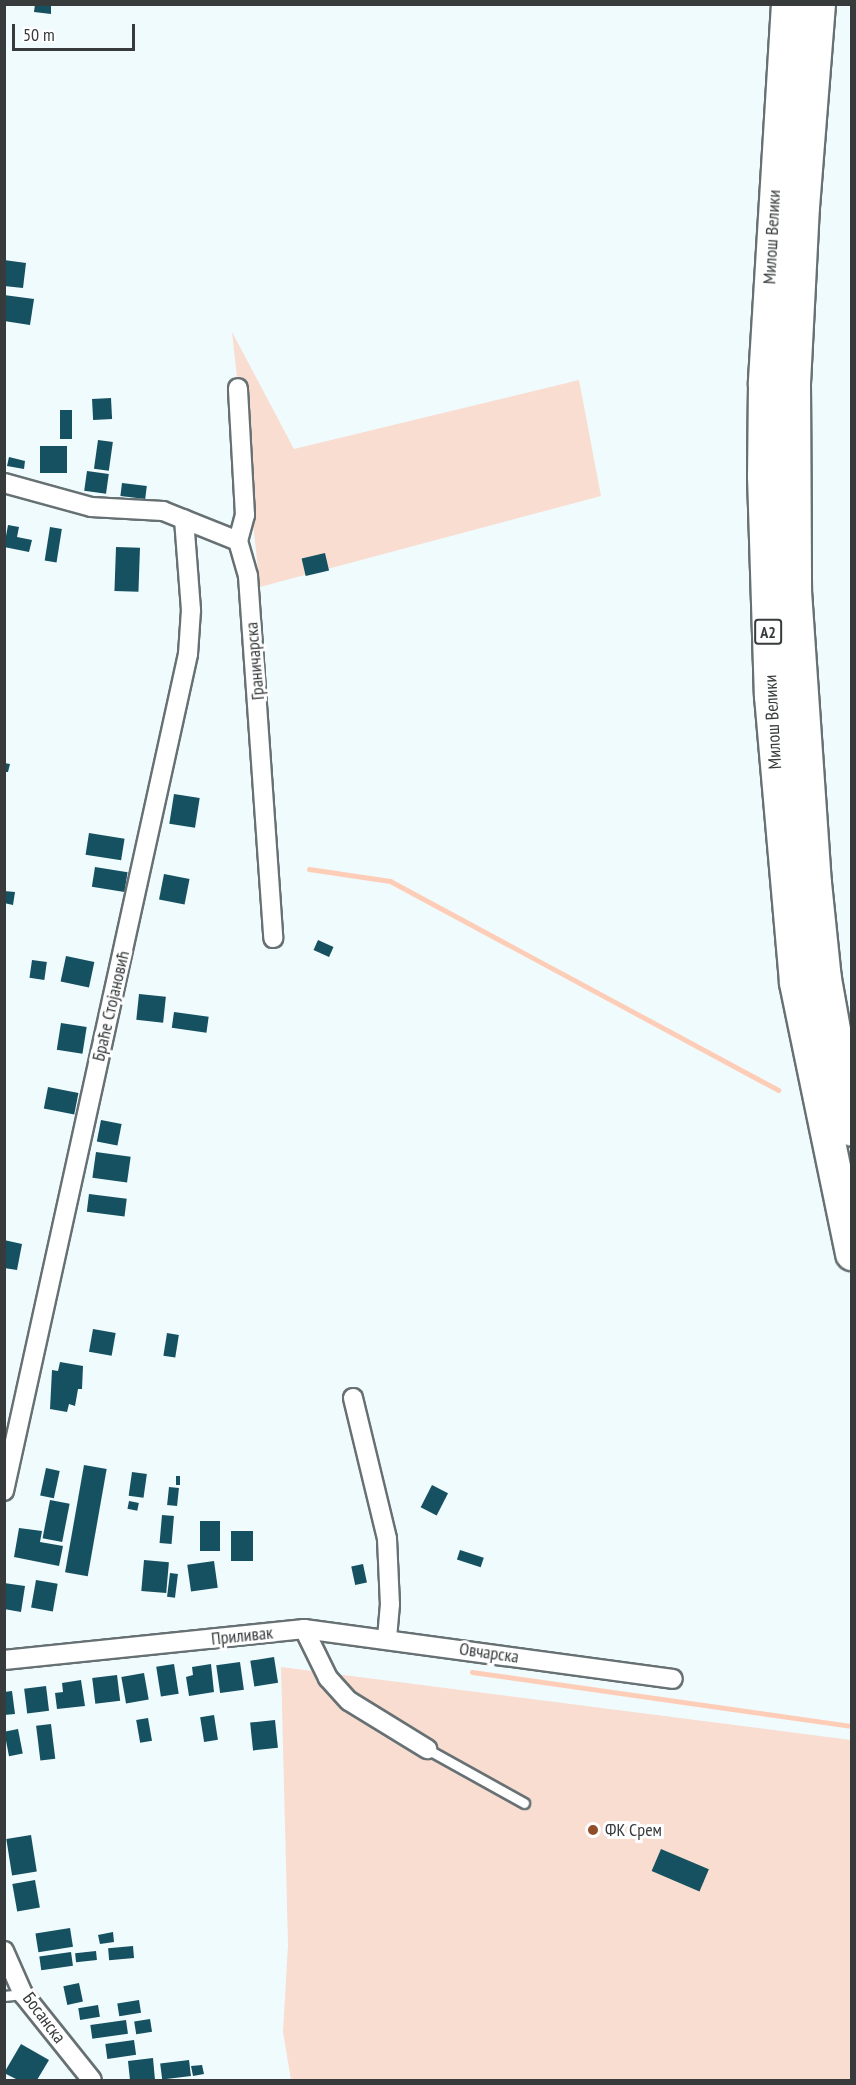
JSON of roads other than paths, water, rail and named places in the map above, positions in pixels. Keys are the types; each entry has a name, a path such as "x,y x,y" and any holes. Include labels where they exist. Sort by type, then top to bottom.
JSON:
{"highway":[{"name":"Милош Велики","path":"788,4 765,384 764,476 771,696 796,982 852,1254"},
{"name":"Милош Велики","path":"819,4 802,206 795,373 795,591 814,872 825,979 852,1130"}],"street":[{"name":"Граничарска","path":"238,388 245,515 238,541 248,576 273,938"},
{"path":"4,483 91,507 163,510 238,541"},
{"name":"Браће Стојановић","path":"4,1491 188,654 192,610 184,519"},
{"path":"353,1398 387,1539 390,1604 387,1639"},
{"path":"304,1629 328,1678 349,1701 427,1749"},
{"name":"Овчарска","path":"304,1629 673,1679"},
{"name":"Приливак","path":"4,1660 304,1629"},
{"name":"Босанска","path":"4,1951 23,1994 92,2080"}],"lane":[{"path":"427,1749 524,1803"},
{"path":"4,1996 23,1994"}],"waterway":[{"path":"309,869 390,881 778,1090"},
{"path":"472,1672 852,1726"}],"place":[{"name":"ФК Срем","path":"593,1830"}]}
